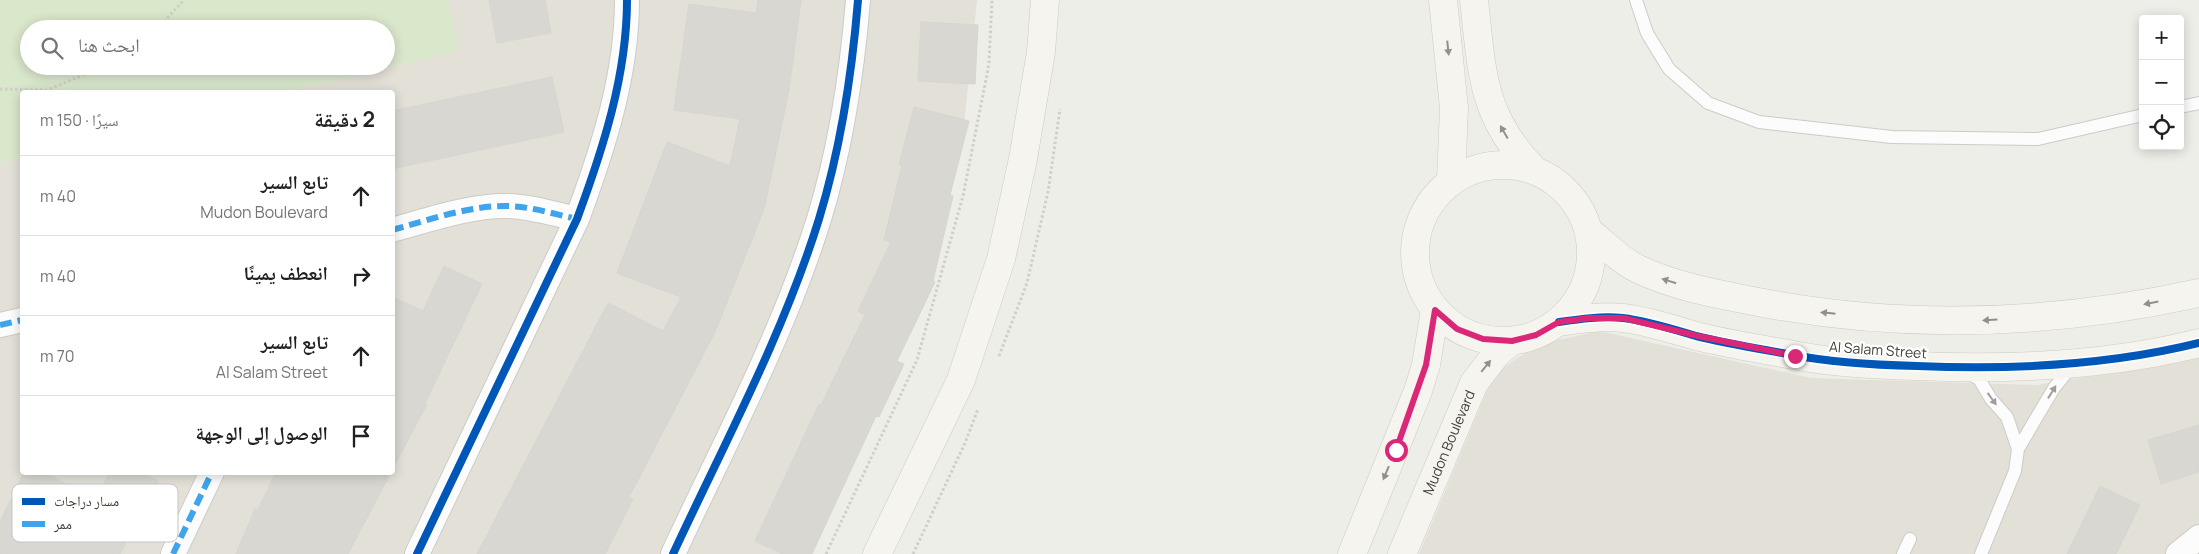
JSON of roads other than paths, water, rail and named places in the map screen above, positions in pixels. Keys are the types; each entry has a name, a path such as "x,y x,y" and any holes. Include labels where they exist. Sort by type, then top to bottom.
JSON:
{"street":[{"path":"673,554 764,361 792,293 819,219 839,143 853,65 858,0"},
{"path":"877,554 961,380 1001,259 1023,159 1041,52 1045,0"},
{"path":"1443,0 1454,108 1451,181"},
{"path":"1474,0 1486,92 1504,135 1534,170"},
{"path":"417,554 577,219 596,170 610,119 621,66 629,5"},
{"path":"1506,164 1534,170 1559,184 1579,205 1590,232 1592,265 1581,297 1559,322 1536,335 1512,341 1483,339 1457,329 1435,310 1420,285 1414,257 1418,228 1430,202 1451,181 1477,168 1506,164"},
{"path":"395,229 480,208 506,206 539,210 577,219"},
{"path":"1590,232 1612,252 1637,268 1690,287 1794,309 1882,319 1971,321 2059,316 2146,304 2199,293"},
{"path":"1352,554 1418,391 1426,365 1435,310"},
{"name":"Al Salam Street","path":"1559,322 1590,318 1623,318 1795,356 1875,365 1957,368 2034,367 2074,364 2199,343"},
{"path":"0,325 20,320"},
{"name":"Mudon Boulevard","path":"1402,554 1474,383 1484,367 1512,341"},
{"path":"173,554 211,475"},
{"path":"2178,554 2199,536"}],"lane":[{"path":"1636,0 1647,33 1669,69 1708,103 1759,122 1892,137 2038,139 2139,116"},
{"path":"2184,106 2199,103"},
{"path":"1981,554 2015,471 2018,449 2054,388 2074,364"},
{"path":"1957,368 1979,379 1991,399 2007,417 2018,449"},
{"path":"1903,554 1910,538"}]}
